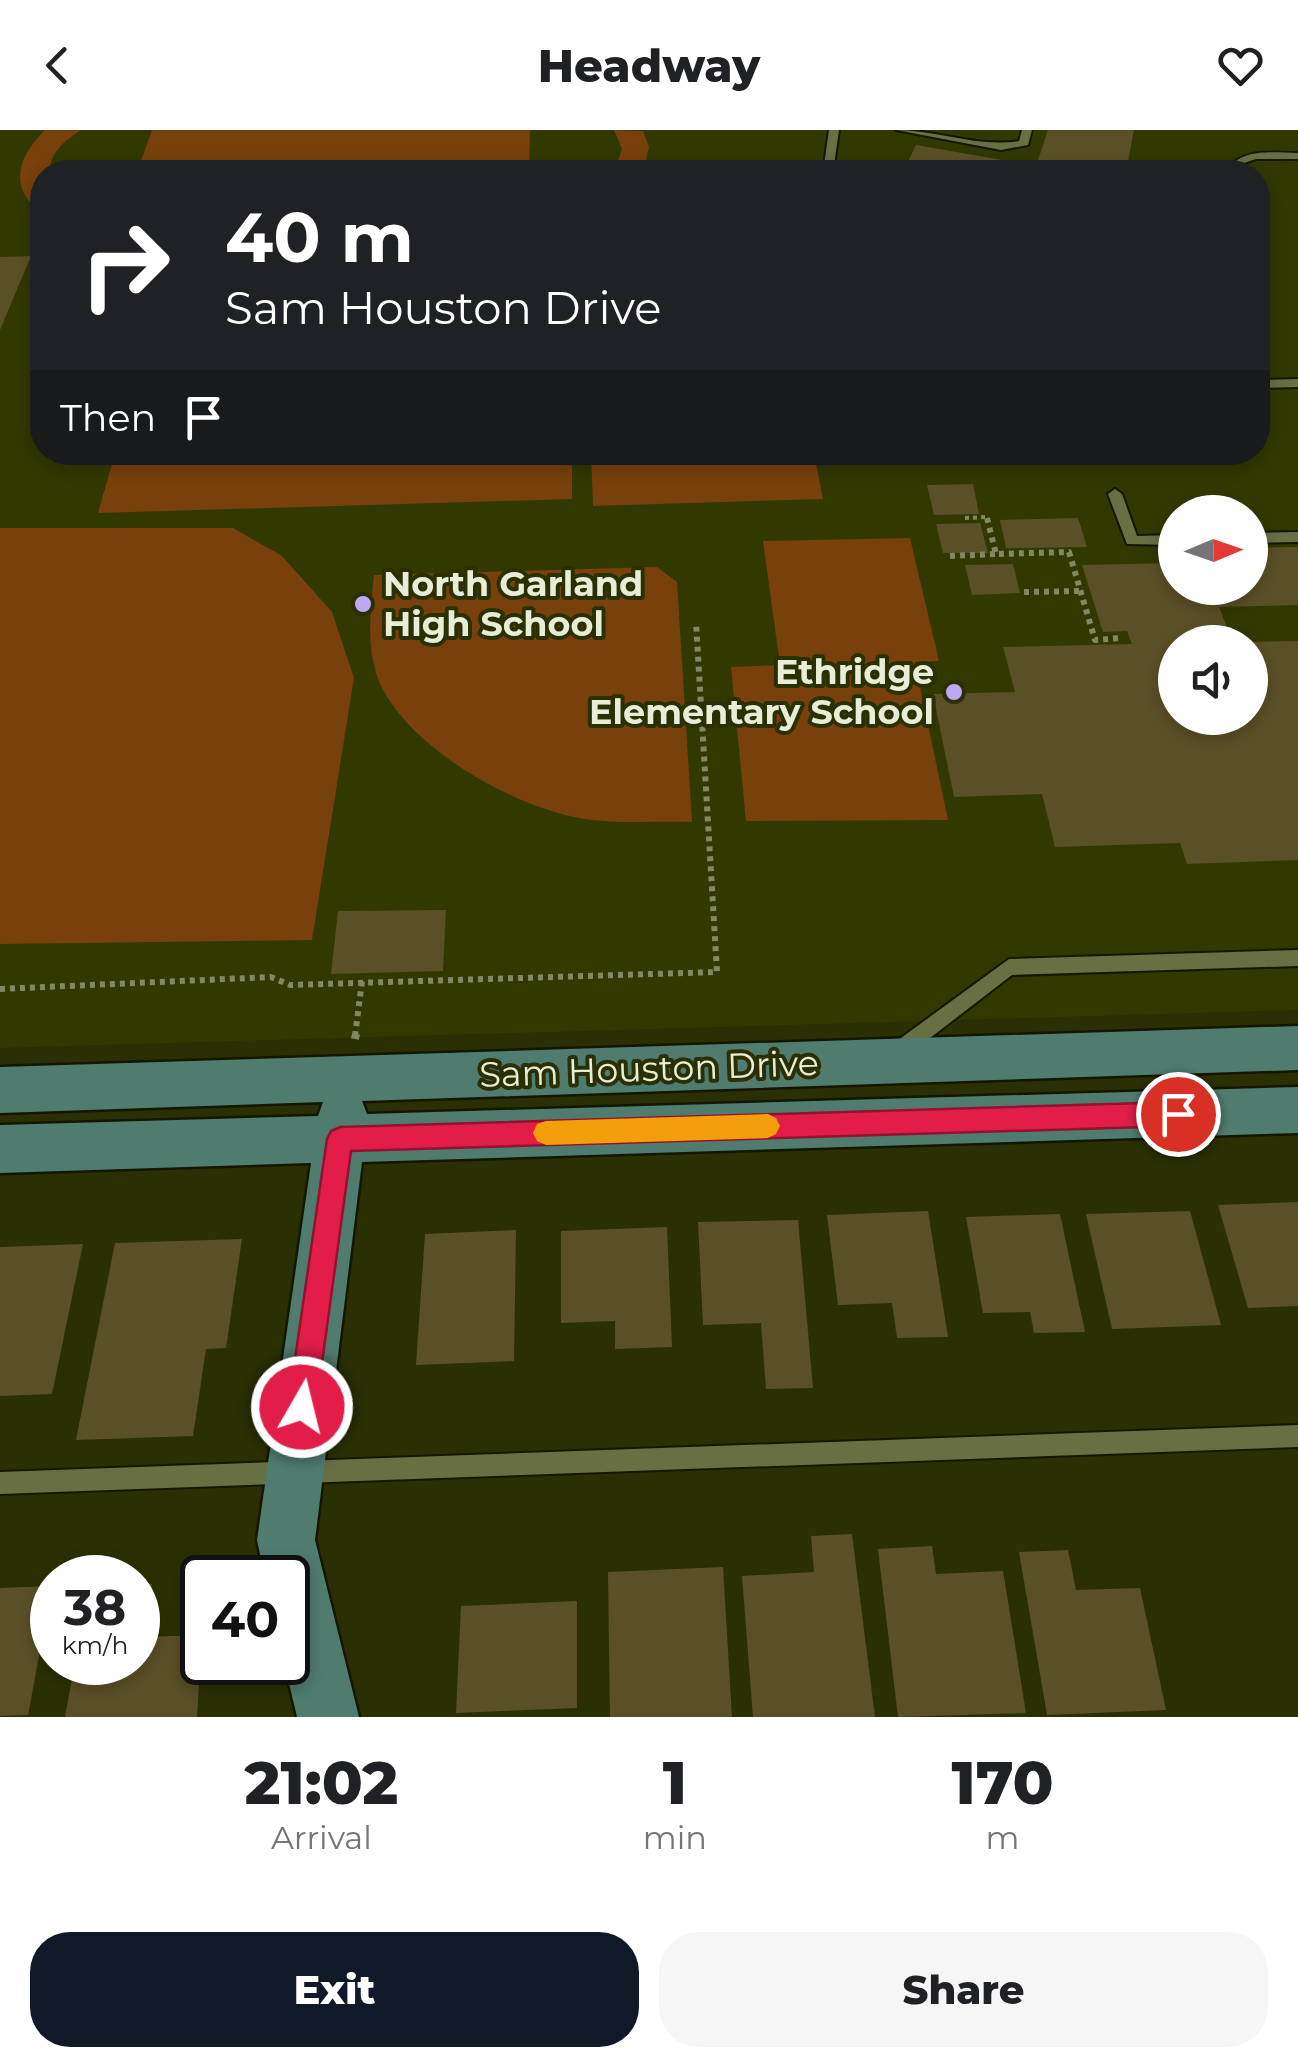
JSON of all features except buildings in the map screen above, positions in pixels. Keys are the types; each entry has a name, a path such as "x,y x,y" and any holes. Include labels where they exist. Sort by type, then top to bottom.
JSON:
{"street":[{"name":"Sam Houston Drive","path":"0,1090 351,1061 884,1062 1298,1048"},
{"path":"328,1717 286,1540 351,1061"},
{"name":"Sam Houston Drive","path":"0,1149 1298,1110"}],"lane":[{"path":"830,160 834,130"},
{"path":"901,130 1001,147 1024,143 1027,130"},
{"path":"1243,160 1256,156 1298,156"},
{"path":"1270,384 1298,383"},
{"path":"1114,494 1132,541 1158,540"},
{"path":"1268,538 1298,537"},
{"path":"884,1062 1010,967 1298,958"},
{"path":"0,1484 1298,1436"}],"path":[{"path":"964,518 988,516 996,554"},
{"path":"950,556 1069,552 1094,640 1120,638"},
{"path":"1024,592 1080,591"},
{"path":"0,989 271,977 290,985 717,972 696,622"},
{"path":"351,1061 362,981"}],"shaded area":[{"name":"North Garland High School","path":"0,130 1298,130 1298,1010 0,1048"},
{"path":"45,130 81,130 59,148 52,160 30,160 30,202 20,172"},
{"path":"152,130 530,130 529,160 141,160"},
{"path":"614,130 643,131 649,147 646,160 618,160 622,149"},
{"path":"112,465 572,465 572,499 98,513"},
{"path":"591,465 816,465 823,499 593,506"},
{"path":"0,528 233,528 282,556 332,612 354,678 312,940 0,944"},
{"path":"910,538 939,661 915,662 948,820 746,821 731,667 780,665 763,541"},
{"path":"657,567 677,582 692,822 584,819 529,803 473,775 422,738 402,717 379,681 370,636 374,575"}],"slow traffic":[{"path":"546,1133 768,1126"}],"place":[{"name":"North Garland High School","path":"363,604"},
{"name":"Ethridge Elementary School","path":"954,692"}],"route":[{"path":"302,1407 340,1139 1178,1114"}]}
